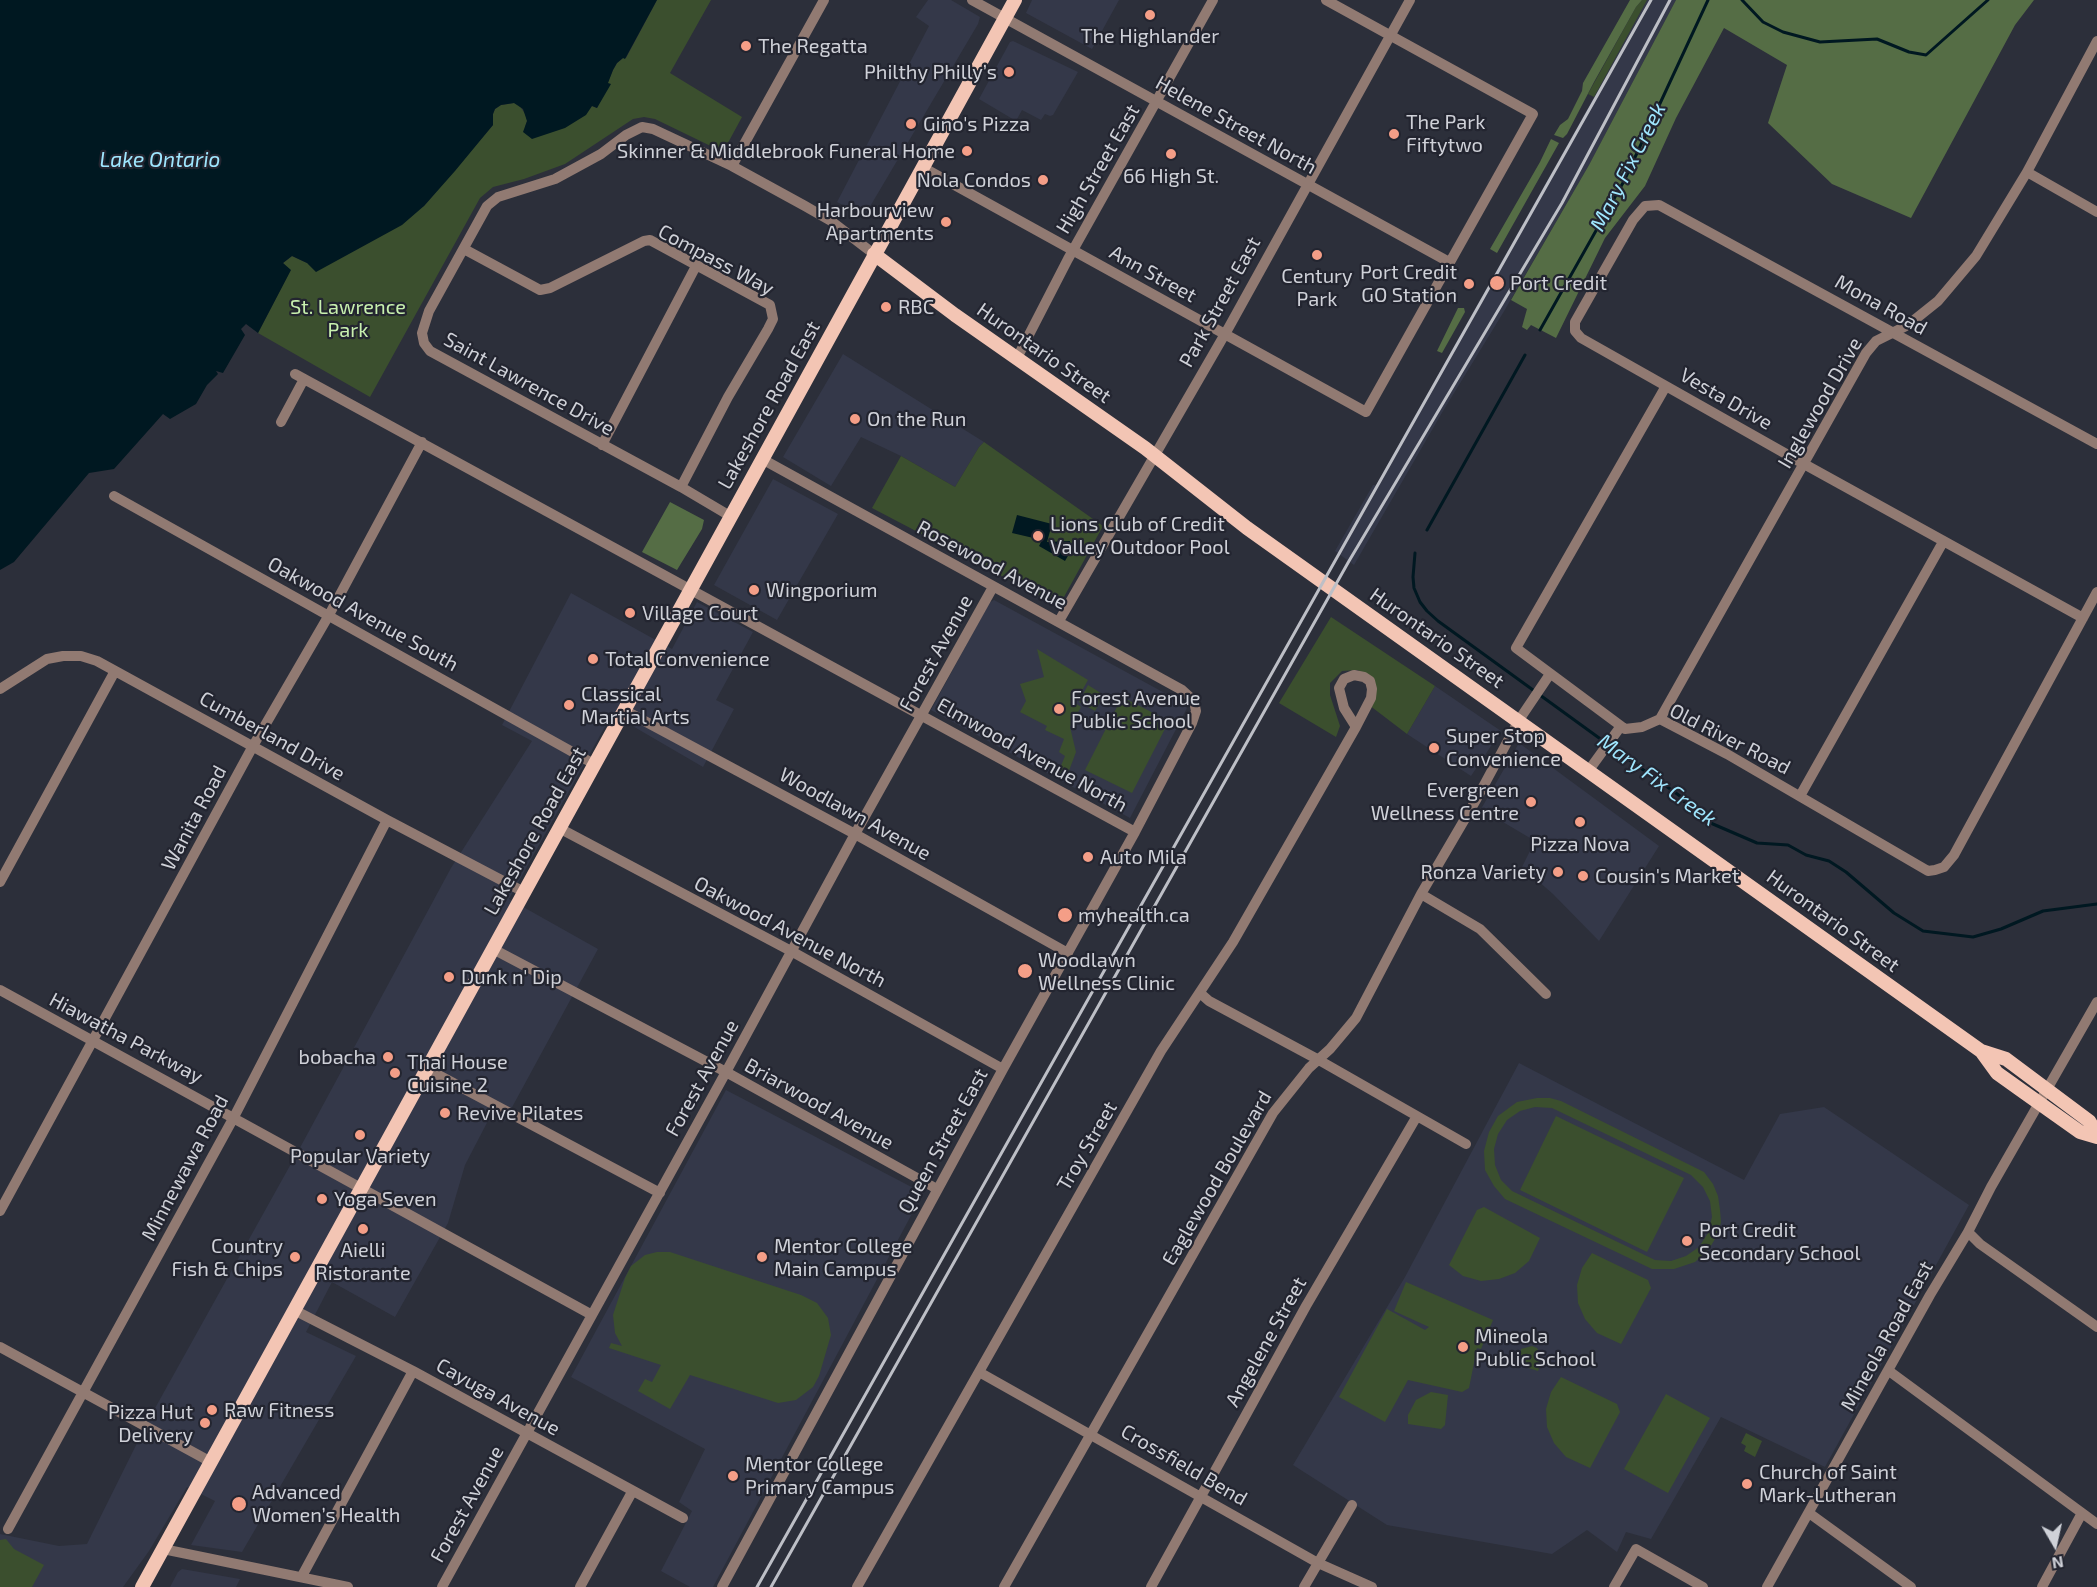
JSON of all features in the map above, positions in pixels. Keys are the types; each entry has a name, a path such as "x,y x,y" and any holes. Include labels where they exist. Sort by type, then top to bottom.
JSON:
{"main road":[{"name":"Lakeshore Road East","path":"142,1587 1015,0"},
{"name":"Hurontario Street","path":"874,254 936,301 1155,456 1247,528 1981,1051 2006,1059 2089,1121 2097,1135"},
{"name":"Hurontario Street","path":"1981,1051 1997,1073 2080,1132 2097,1135"}],"street":[{"path":"732,166 824,0"},
{"name":"Helene Street North","path":"972,0 1449,262"},
{"name":"High Street East","path":"1017,358 1073,250 1213,0"},
{"path":"1326,0 1533,114 1449,262"},
{"name":"Park Street East","path":"1059,621 1224,334 1410,0"},
{"name":"Inglewood Drive","path":"1660,719 1866,353 1876,341 1908,326 1938,301 1976,256 2027,172 2097,41"},
{"name":"Saint Lawrence Drive","path":"730,516 430,351 424,343 422,333 429,311 487,206 498,197 555,179 601,154 626,135 642,127 653,129 732,166 831,221 874,254"},
{"name":"Ann Street","path":"922,167 1366,412 1449,262"},
{"path":"2027,172 2097,212"},
{"name":"Mona Road","path":"1645,206 1659,205 2097,444"},
{"name":"Vesta Drive","path":"1645,206 1633,220 1575,322 1575,331 1581,339 2082,618"},
{"name":"Compass Way","path":"464,249 540,291 650,240 770,305 772,319 681,487"},
{"path":"602,445 696,266"},
{"name":"Elmwood Avenue North","path":"281,422 300,376 1135,832"},
{"path":"1589,770 1621,726 1516,648 1666,386"},
{"name":"Wanita Road","path":"0,1211 253,746 329,615 422,442"},
{"name":"Rosewood Avenue","path":"762,459 1182,690 1194,701 1196,711"},
{"name":"Oakwood Avenue South","path":"114,496 594,764"},
{"path":"1800,796 1943,542"},
{"name":"Forest Avenue","path":"442,1587 660,1193 790,951 993,587"},
{"path":"2082,618 2097,592"},
{"name":"Old River Road","path":"1621,726 1625,729 1642,727 1660,719 1727,754 1928,871 1935,870 1944,867 1954,855 2082,618"},
{"name":"Cumberland Drive","path":"0,689 47,659 81,656 97,661 387,820 524,892"},
{"path":"0,882 115,671"},
{"name":"Eaglewood Boulevard","path":"1004,1587 1273,1113 1287,1093 1356,1018 1421,894 1519,720 1550,674"},
{"name":"Woodlawn Avenue","path":"624,710 1068,952"},
{"name":"Queen Street East","path":"722,1587 937,1189 1135,832 1192,723 1196,711"},
{"name":"Troy Street","path":"857,1587 1161,1051 1233,942 1356,727"},
{"name":"Minnewawa Road","path":"8,1528 234,1117 387,820"},
{"name":"Oakwood Avenue North","path":"559,828 790,951 1003,1069"},
{"path":"1421,894 1480,929 1546,994"},
{"name":"Briarwood Avenue","path":"493,949 726,1072 937,1189"},
{"name":"Hiawatha Parkway","path":"0,990 592,1315"},
{"path":"1200,993 1466,1144"},
{"name":"Mineola Road East","path":"1767,1587 2097,1002"},
{"path":"427,1069 660,1193"},
{"name":"Angelene Street","path":"1151,1587 1306,1306 1417,1116"},
{"path":"1968,1232 1980,1244 2097,1327"},
{"name":"Cayuga Avenue","path":"294,1310 413,1371 683,1518"},
{"path":"0,1347 211,1462"},
{"path":"302,1576 413,1371"},
{"path":"1889,1371 2097,1524"},
{"name":"Crossfield Bend","path":"979,1372 1091,1433 1318,1563 1372,1587"},
{"path":"580,1587 632,1492"},
{"path":"1305,1587 1352,1505"},
{"path":"1809,1513 1911,1587"},
{"path":"2042,1587 2082,1513"},
{"path":"163,1549 348,1587"},
{"path":"1614,1587 1636,1550 1703,1587"}],"shaded area":[{"path":"928,0 951,0 980,17 978,24 865,215 858,213 837,202 929,26 916,17"},
{"path":"1032,0 1119,0 1092,49 1026,13"},
{"path":"1647,0 1676,0 1589,165 1354,565 1335,551 1373,485 1376,485"},
{"path":"1013,41 1078,72 1053,115 1045,114 1041,120 1022,110 1016,121 979,99 1010,42"},
{"path":"843,354 984,442 955,487 901,456 861,437 831,486 783,457"},
{"path":"773,479 838,514 777,620 714,585"},
{"path":"571,593 672,649 697,602 753,632 716,700 734,709 703,767 612,714 509,899 598,949 504,1122 491,1115 465,1165 448,1223 395,1317 332,1282 306,1332 356,1356 242,1552 191,1545 215,1501 187,1487 149,1551 123,1587 0,1587 0,1534 59,1546 87,1544 149,1419 302,1144 451,868 532,741 502,725"},
{"name":"Forest Avenue Public School","path":"994,600 1183,703 1187,708 1130,818 931,710 989,603"},
{"path":"1435,686 1501,731 1471,776 1407,734"},
{"path":"1519,743 1659,846 1599,941 1553,894 1522,867 1535,841 1481,809"},
{"name":"Port Credit Secondary School","path":"1519,1063 1744,1180 1780,1114 1824,1107 1969,1205 1825,1467 1721,1417 1651,1539 1626,1532 1617,1552 1587,1530 1552,1554 1387,1525 1293,1465 1405,1277"},
{"name":"Mentor College Main Campus","path":"726,1090 923,1193 713,1587 690,1587 661,1571 692,1511 679,1502 705,1449 571,1377"},
{"path":"182,1569 240,1579 236,1587 170,1587"}],"green space":[{"name":"St. Lawrence Park","path":"657,0 711,0 670,73 742,117 723,152 655,119 644,117 633,119 565,164 524,179 493,187 480,198 370,397 258,333 290,271 283,263 292,256 307,263 424,206 493,125 495,109 501,105 514,103 519,105 526,115 525,127 592,106 597,108 613,70 617,63 626,58"},
{"path":"1630,0 1642,0 1594,82 1567,134 1563,138 1554,135 1560,125 1568,119 1582,91 1583,83"},
{"path":"1642,0 1647,0 1594,97 1588,94 1636,7"},
{"path":"1676,0 2034,0 2015,25 1911,218 1832,184 1768,123 1787,65 1724,28 1676,118 1645,186 1605,238 1556,338 1531,325 1527,330 1522,327 1527,309 1511,300 1589,165"},
{"path":"1551,139 1559,143 1497,253 1490,249"},
{"path":"1458,308 1464,308 1465,312 1442,353 1437,351"},
{"path":"984,442 1103,526 1059,606 872,508 901,456 955,487"},
{"path":"670,502 704,520 702,529 677,570 642,552"},
{"path":"1331,617 1435,686 1407,734 1369,705 1371,680 1358,670 1342,671 1330,683 1330,695 1340,726 1336,737 1279,703"},
{"path":"1037,649 1088,680 1075,703 1081,707 1070,727 1076,752 1067,776 1058,773 1065,756 1059,752 1064,739 1045,730 1047,726 1020,712 1026,701 1020,684 1044,677"},
{"path":"1088,685 1104,695 1095,711 1079,702"},
{"path":"1122,697 1169,721 1132,793 1085,770"},
{"path":"1537,1098 1561,1101 1704,1172 1718,1196 1721,1222 1718,1234 1709,1249 1695,1262 1674,1269 1652,1269 1505,1199 1485,1170 1484,1151 1489,1132 1498,1116 1517,1102","holes":["1535,1107 1552,1108 1691,1175 1703,1187 1710,1201 1712,1217 1708,1233 1699,1247 1686,1256 1671,1261 1655,1260 1512,1191 1501,1180 1495,1165 1494,1149 1498,1134 1507,1120 1520,1111"]},
{"path":"1556,1116 1684,1178 1647,1252 1520,1190"},
{"path":"1484,1207 1540,1238 1529,1261 1515,1273 1499,1279 1481,1281 1463,1276 1449,1265 1477,1210"},
{"path":"670,1252 801,1295 817,1303 828,1318 831,1335 819,1376 813,1387 796,1400 778,1403 690,1375 670,1409 638,1391 645,1379 652,1382 661,1365 609,1348 611,1343 622,1346 615,1333 613,1315 631,1266 645,1255"},
{"path":"1592,1253 1648,1280 1651,1288 1621,1344 1597,1333 1585,1319 1578,1303 1577,1285 1582,1268"},
{"path":"1406,1282 1493,1320 1481,1349 1477,1348 1469,1388 1462,1392 1408,1380 1385,1422 1339,1397 1387,1309 1425,1330 1429,1327 1394,1311"},
{"path":"1532,1346 1537,1348 1543,1360 1538,1371 1519,1365 1521,1349"},
{"path":"1561,1377 1617,1404 1620,1412 1590,1468 1566,1457 1554,1443 1547,1427 1546,1409 1551,1392"},
{"path":"1431,1392 1448,1395 1445,1425 1441,1429 1408,1424 1408,1415 1416,1400"},
{"path":"1666,1394 1710,1418 1668,1493 1624,1469"},
{"path":"1746,1433 1762,1441 1755,1457 1744,1451 1746,1446 1741,1443"},
{"path":"6,1539 14,1549 44,1565 32,1587 0,1587 0,1540"}],"water":[{"name":"Lake Ontario","path":"0,0 657,0 625,59 617,63 613,70 608,83 611,84 597,108 592,106 586,115 565,128 532,139 523,132 527,121 523,109 514,103 501,105 495,109 493,114 493,125 424,206 402,225 316,272 307,263 292,256 283,263 291,270 258,333 246,324 241,329 245,335 223,373 216,371 218,374 207,385 196,404 170,419 163,414 114,469 89,473 14,562 0,570"},
{"name":"Lions Club of Credit Valley Outdoor Pool","path":"1017,515 1052,524 1047,542 1070,541 1069,554 1065,561 1039,546 1042,540 1012,533"}],"waterway":[{"name":"Mary Fix Creek","path":"1540,330 1624,181 1708,0"},
{"path":"1742,0 1763,22 1783,32 1820,42 1877,39 1909,52 1926,55 1988,0"},
{"name":"Mary Fix Creek","path":"1427,530 1525,355"},
{"name":"Mary Fix Creek","path":"1415,553 1414,588 1427,611 1606,743"},
{"name":"Mary Fix Creek","path":"1611,747 1680,796 1691,810 1706,821 1757,843 1788,845 1806,855 1829,861 1846,872 1894,913 1923,931 1973,937 2001,929 2043,911 2097,904"}],"railway":[{"path":"757,1587 1651,0"},
{"path":"771,1587 1349,561 1562,203 1670,0"}],"place":[{"name":"The Highlander","path":"1150,15"},
{"name":"The Regatta","path":"746,46"},
{"name":"Philthy Philly’s","path":"1009,72"},
{"name":"Gino's Pizza","path":"911,124"},
{"name":"The Park Fiftytwo","path":"1394,134"},
{"name":"Skinner & Middlebrook Funeral Home","path":"967,151"},
{"name":"66 High St.","path":"1171,154"},
{"name":"Nola Condos","path":"1043,180"},
{"name":"Harbourview Apartments","path":"946,222"},
{"name":"Century Park","path":"1317,255"},
{"name":"Port Credit","path":"1497,283"},
{"name":"Port Credit GO Station","path":"1469,284"},
{"name":"RBC","path":"886,307"},
{"name":"On the Run","path":"855,419"},
{"name":"Lions Club of Credit Valley Outdoor Pool","path":"1038,536"},
{"name":"Wingporium","path":"754,590"},
{"name":"Village Court","path":"630,613"},
{"name":"Total Convenience","path":"593,659"},
{"name":"Classical Martial Arts","path":"569,705"},
{"name":"Forest Avenue Public School","path":"1059,709"},
{"name":"Super Stop Convenience","path":"1434,748"},
{"name":"Evergreen Wellness Centre","path":"1531,802"},
{"name":"Pizza Nova","path":"1580,822"},
{"name":"Auto Mila","path":"1088,857"},
{"name":"Ronza Variety","path":"1558,872"},
{"name":"Cousin's Market","path":"1583,876"},
{"name":"myhealth.ca","path":"1065,915"},
{"name":"Woodlawn Wellness Clinic","path":"1025,971"},
{"name":"Dunk n' Dip","path":"449,977"},
{"name":"bobacha","path":"388,1057"},
{"name":"Thai House Cuisine 2","path":"395,1073"},
{"name":"Revive Pilates","path":"445,1113"},
{"name":"Popular Variety","path":"360,1135"},
{"name":"Yoga Seven","path":"322,1199"},
{"name":"Aielli Ristorante","path":"363,1229"},
{"name":"Port Credit Secondary School","path":"1687,1241"},
{"name":"Country Fish & Chips","path":"295,1257"},
{"name":"Mentor College Main Campus","path":"762,1257"},
{"name":"Mineola Public School","path":"1463,1347"},
{"name":"Raw Fitness","path":"212,1410"},
{"name":"Pizza Hut Delivery","path":"205,1423"},
{"name":"Mentor College Primary Campus","path":"733,1476"},
{"name":"Church of Saint Mark-Lutheran","path":"1747,1484"},
{"name":"Advanced Women’s Health","path":"239,1504"}]}
